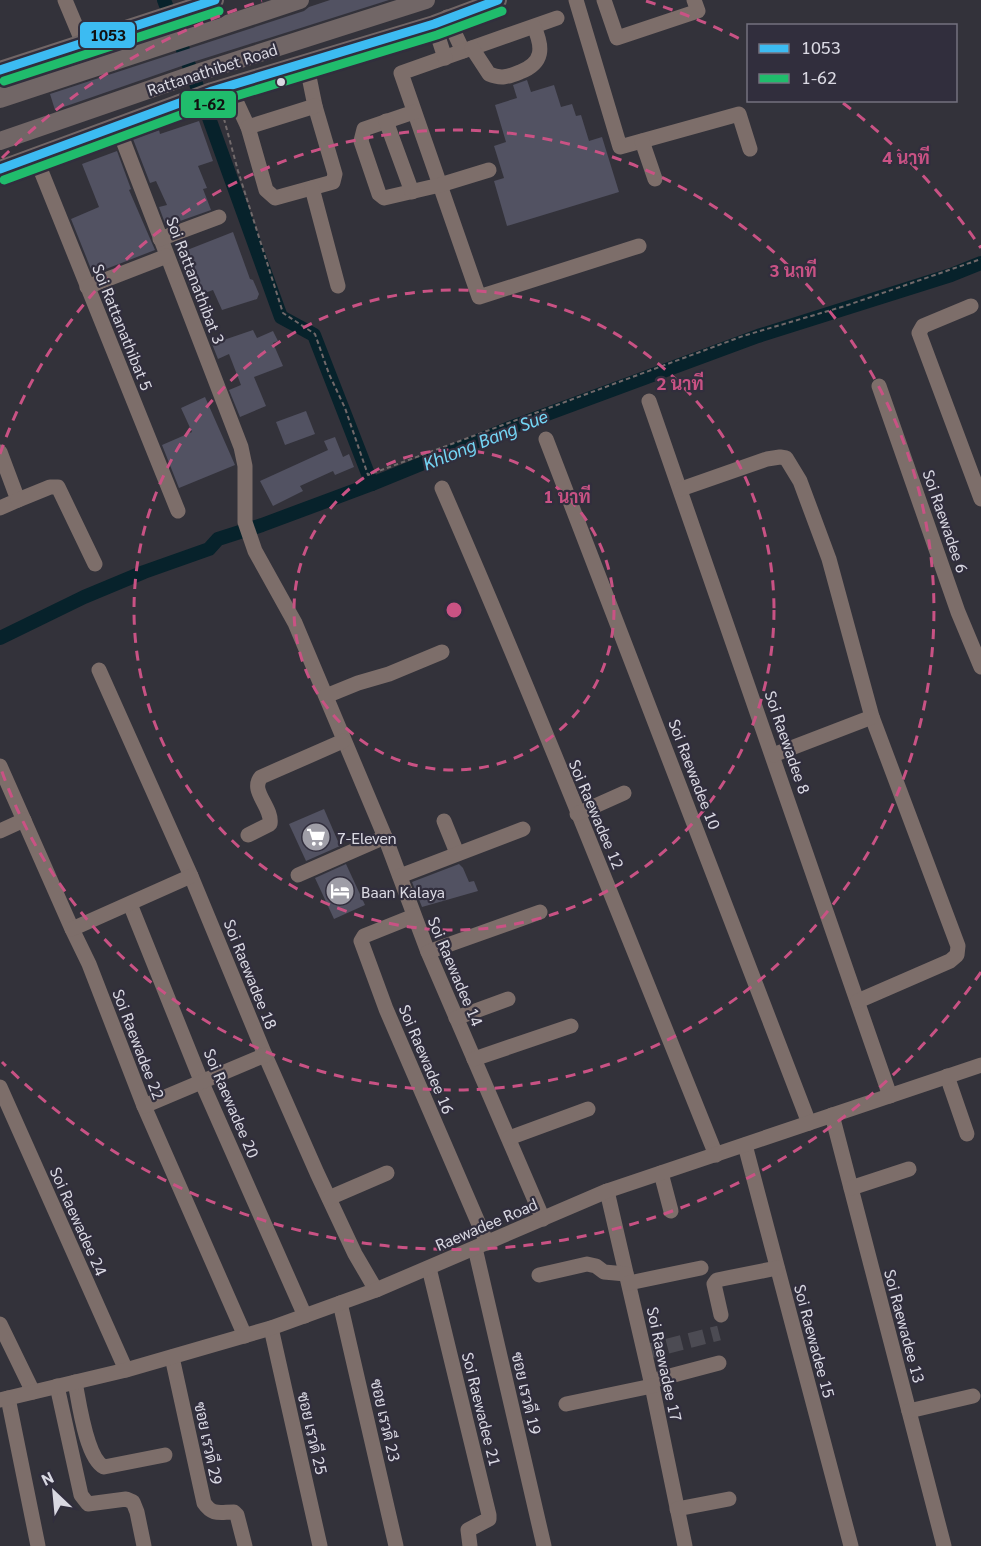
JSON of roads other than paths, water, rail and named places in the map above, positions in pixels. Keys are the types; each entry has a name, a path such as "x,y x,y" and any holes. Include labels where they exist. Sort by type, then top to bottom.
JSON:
{"main road":[{"path":"0,70 215,0"},
{"path":"0,99 300,0"},
{"name":"Rattanathibet Road","path":"0,141 191,75 426,0"},
{"name":"Rattanathibet Road","path":"0,168 192,98 498,0"},
{"path":"123,31 179,40"},
{"path":"0,84 56,63 89,41"},
{"path":"0,159 62,140 83,138"}],"street":[{"path":"65,0 89,41"},
{"path":"576,0 620,147 739,114 750,149"},
{"path":"604,0 617,38 698,11 694,0"},
{"path":"557,18 401,73 478,297 639,246"},
{"path":"441,20 489,74 506,78 530,68 537,61 540,51 539,38 534,27"},
{"path":"441,20 445,58"},
{"path":"219,89 248,127 269,194 275,198 333,182 335,178 315,106 306,62"},
{"path":"248,127 315,106"},
{"path":"414,112 364,129 361,135 379,194 384,198 440,185 489,170"},
{"path":"386,121 412,192"},
{"name":"Soi Rattanathibat 3","path":"117,125 241,447 245,466 245,522"},
{"path":"642,141 655,179"},
{"name":"Soi Rattanathibat 5","path":"35,156 177,511"},
{"path":"312,188 338,286"},
{"path":"160,239 219,217"},
{"path":"87,287 167,256"},
{"path":"971,306 923,326 919,333 981,499"},
{"name":"Soi Raewadee 6","path":"879,386 958,612 981,667"},
{"name":"Soi Raewadee 8","path":"649,401 890,1096"},
{"name":"Soi Raewadee 10","path":"546,439 809,1123"},
{"path":"0,452 18,501"},
{"path":"681,489 767,459 780,457 790,462 800,481 829,559 872,717 958,946 957,955 950,961 858,1001"},
{"path":"0,508 50,487 58,487 95,564"},
{"name":"Soi Raewadee 12","path":"442,488 716,1155"},
{"name":"Soi Raewadee 14","path":"245,522 255,551 295,623 386,837 428,952 543,1218"},
{"path":"326,696 358,683 389,675 442,652"},
{"name":"Soi Raewadee 18","path":"99,670 191,876 265,1055 355,1254 376,1290"},
{"path":"773,755 872,717"},
{"path":"248,835 270,824 270,812 257,786 261,777 344,741"},
{"name":"Soi Raewadee 22","path":"0,766 89,964 144,1106 245,1336"},
{"path":"577,814 624,793"},
{"path":"0,831 24,820"},
{"path":"444,821 457,853"},
{"path":"400,876 523,829"},
{"path":"298,875 386,837"},
{"path":"72,930 191,876"},
{"name":"Soi Raewadee 20","path":"130,904 202,1083 305,1316"},
{"path":"428,952 540,912"},
{"name":"Soi Raewadee 16","path":"414,916 364,936 361,941 481,1246"},
{"path":"456,1018 508,999"},
{"path":"474,1059 571,1026"},
{"path":"144,1106 265,1055"},
{"name":"Raewadee Road","path":"4,1399 126,1370 271,1328 376,1290 607,1191 981,1065"},
{"path":"947,1076 967,1134"},
{"name":"Soi Raewadee 24","path":"0,1087 126,1370"},
{"path":"509,1138 588,1109"},
{"name":"Soi Raewadee 13","path":"832,1115 944,1546"},
{"name":"Soi Raewadee 15","path":"745,1145 851,1546"},
{"path":"851,1188 909,1169"},
{"path":"329,1198 387,1173"},
{"path":"661,1173 671,1211"},
{"name":"Soi Raewadee 17","path":"607,1191 652,1383 685,1546"},
{"name":"ซอย เรวดี 19","path":"481,1246 544,1546"},
{"path":"539,1275 587,1264 628,1279 701,1268"},
{"name":"Soi Raewadee 21","path":"429,1268 489,1515 485,1523 468,1530 470,1546"},
{"path":"721,1315 714,1284 717,1280 777,1268"},
{"name":"ซอย เรวดี 23","path":"340,1303 396,1546"},
{"path":"0,1324 33,1392"},
{"name":"ซอย เรวดี 25","path":"271,1328 320,1546"},
{"name":"ซอย เรวดี 29","path":"172,1357 204,1503 209,1511 234,1512 237,1515 245,1546"},
{"path":"566,1404 652,1383 719,1363"},
{"path":"75,1382 87,1437 94,1459 98,1464 104,1467 165,1455"},
{"path":"57,1386 81,1495 88,1504 126,1499 133,1502 144,1546"},
{"path":"909,1411 973,1395"},
{"path":"4,1399 38,1546"},
{"path":"677,1509 729,1499"}],"waterway":[{"path":"164,0 281,317 314,335 372,484"},
{"name":"Khlong Bang Sue","path":"0,638 84,597 144,572 209,549 218,539 372,484 512,427 758,336 951,275 981,263"}],"tunnel":[{"path":"645,1352 719,1333"}],"place":[{"name":"7-Eleven","path":"316,837"},
{"name":"Baan Kalaya","path":"340,891"}]}
